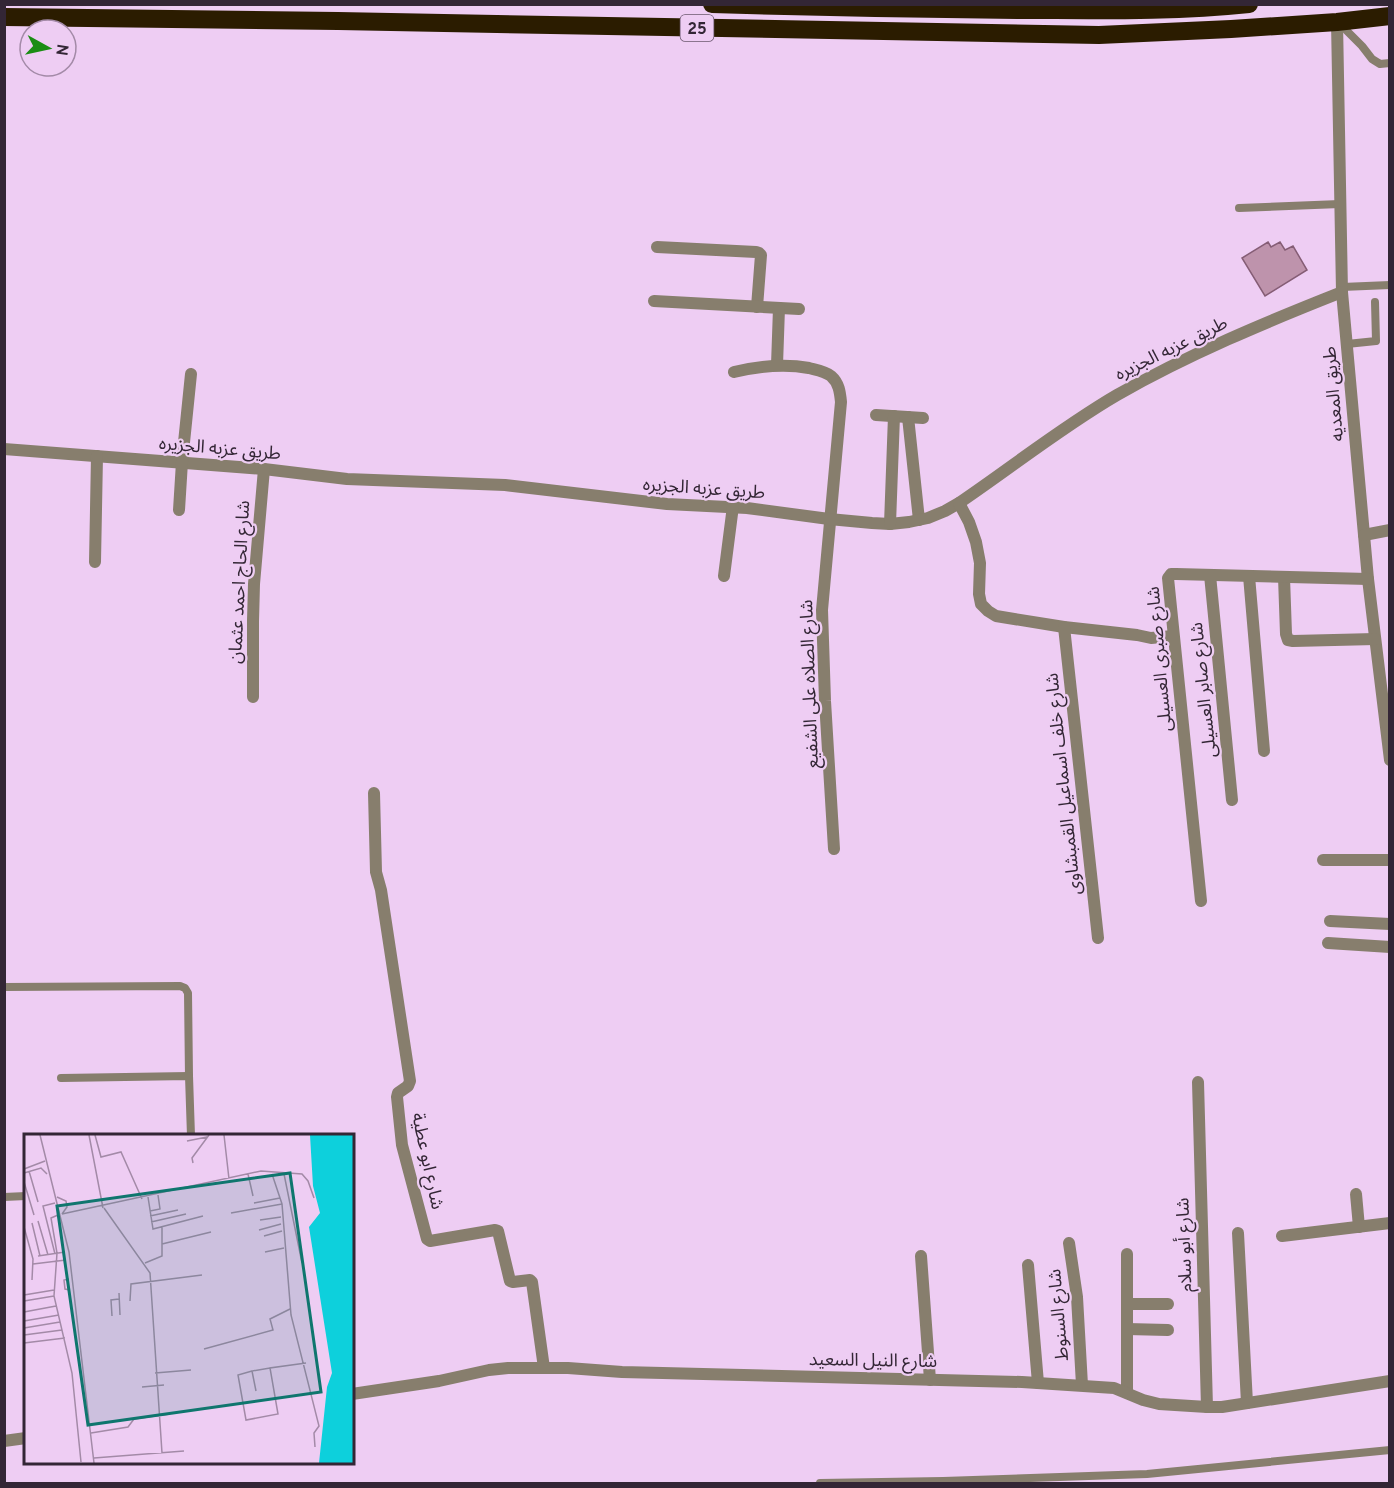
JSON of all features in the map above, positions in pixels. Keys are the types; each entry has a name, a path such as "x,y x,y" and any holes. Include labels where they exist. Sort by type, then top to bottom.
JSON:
{"highway":[{"name":"25","path":"712,4 1197,8 1249,4"},
{"path":"858,31 859,6"},
{"path":"926,32 927,7"},
{"name":"25","path":"4,17 75,11 211,12 858,31 1099,35 1337,22 1389,16"}],"street":[{"name":"طريق المعديه","path":"1337,22 1342,290 1368,579 1389,760"},
{"path":"657,247 759,253 761,255 757,307"},
{"name":"طريق عزبه الجزيره","path":"4,449 182,462 370,480 506,485 649,502 732,506 829,519 890,524 919,520 945,511 1077,419 1118,394 1206,350 1342,290"},
{"path":"654,301 799,309"},
{"path":"777,365 779,308"},
{"name":"شارع الصلاه على الشفيع","path":"734,372 755,367 798,366 829,374 840,391 841,402 829,519 822,628 834,849"},
{"path":"179,510 191,374"},
{"path":"876,415 923,418"},
{"path":"890,524 894,416"},
{"path":"908,417 919,520"},
{"path":"95,562 97,456"},
{"name":"شارع الحاج احمد عثمان","path":"253,697 254,584 264,469"},
{"path":"958,503 969,522 976,542 980,563 981,604 996,616 1151,638 1173,636"},
{"path":"724,576 732,506"},
{"path":"1364,535 1389,530"},
{"name":"شارع صبرى العسيلى","path":"1201,901 1168,578 1171,574 1368,579"},
{"name":"شارع صابر العسيلى","path":"1210,575 1232,800"},
{"path":"1249,576 1264,751"},
{"path":"1284,577 1288,640 1375,639"},
{"name":"شارع خلف اسماعيل القمبشاوى","path":"1064,627 1098,938"},
{"name":"شارع ابو عطية","path":"374,793 376,872 381,891 410,1081 397,1097 402,1145 427,1239 430,1241 498,1231 510,1281 530,1280 532,1282 544,1368"},
{"path":"1323,860 1389,860"},
{"path":"1330,921 1389,924"},
{"path":"1328,943 1389,947"},
{"name":"شارع أبو سلام","path":"1198,1082 1207,1407"},
{"path":"1356,1194 1359,1227"},
{"path":"1282,1236 1389,1223"},
{"path":"1238,1233 1247,1403"},
{"name":"شارع السنوط","path":"1069,1243 1077,1297 1082,1385"},
{"path":"1127,1254 1127,1392"},
{"path":"921,1256 930,1380"},
{"path":"1028,1265 1038,1383"},
{"path":"1127,1304 1168,1304"},
{"path":"1127,1329 1168,1330"},
{"name":"شارع النيل السعيد","path":"354,1395 508,1368 1082,1385 1114,1388 1159,1404 1207,1407 1222,1407 1389,1381"},
{"path":"4,1441 24,1438"}],"lane":[{"path":"1337,22 1350,33 1372,59 1380,64 1389,63"},
{"path":"1239,208 1340,204"},
{"path":"1342,290 1389,285"},
{"path":"1347,344 1376,341 1375,302"},
{"path":"4,987 180,986 185,988 188,993 191,1134"},
{"path":"61,1078 189,1076"},
{"path":"4,1197 24,1196"},
{"path":"820,1483 1147,1474 1389,1450"}],"building":[{"path":"1268,242 1271,247 1280,242 1285,250 1293,246 1307,270 1265,296 1242,258"}]}
